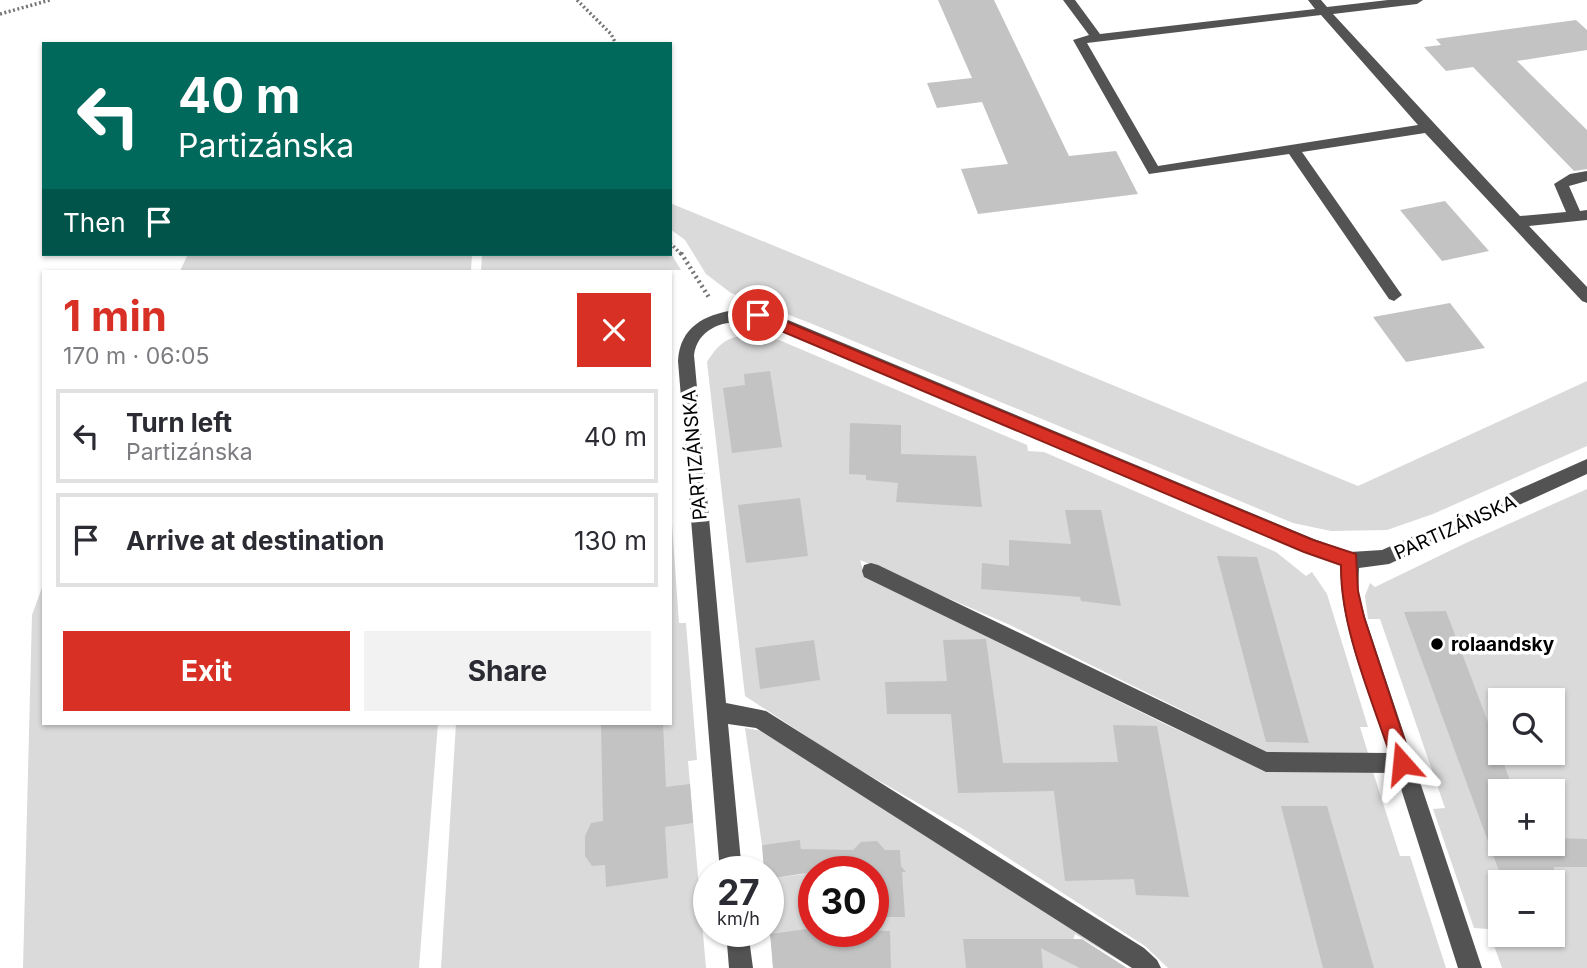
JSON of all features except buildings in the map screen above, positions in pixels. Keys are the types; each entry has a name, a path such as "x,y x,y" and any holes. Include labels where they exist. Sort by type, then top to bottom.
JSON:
{"street":[{"path":"1069,0 1097,38"},
{"path":"1314,0 1428,128 1587,297"},
{"path":"1417,0 1079,40 1154,171 1428,128"},
{"path":"1292,149 1394,295"},
{"path":"1516,222 1581,216 1561,184 1575,177 1587,176"},
{"name":"PARTIZÁNSKA","path":"729,856 688,398 687,349 694,332 723,318 745,315 770,319 1310,546 1350,560 1383,558 1405,550 1587,467"},
{"path":"1350,560 1349,591 1355,617 1470,968"},
{"path":"871,571 1054,657 1266,762 1402,763"},
{"path":"715,712 759,718 1124,948 1149,968"},
{"path":"739,947 741,968"}],"path":[{"path":"0,14 50,0"},
{"path":"577,0 611,34 615,42"},
{"path":"672,244 678,248 723,318"}],"shaded area":[{"path":"672,204 1358,486 1587,381 1587,446 1433,514 1387,530 1331,531 1293,523 810,323 731,293 706,274 685,240 672,230"},
{"path":"672,255 681,270 672,270 481,270 482,256"},
{"path":"187,256 472,256 471,270 180,270"},
{"path":"743,335 779,340 1027,445 1028,451 1044,452 1276,552 1306,576 1312,572 1327,594 1368,727 1360,727 1368,753 1267,752 1010,625 860,560 865,576 1165,724 1267,771 1373,772 1400,856 1410,856 1446,968 1168,968 1145,946 963,829 846,762 745,696 707,362 722,344"},
{"path":"1587,489 1587,968 1502,968 1494,947 1565,947 1565,870 1488,870 1488,929 1474,928 1433,809 1445,808 1380,619 1368,619 1365,596 1370,583 1375,587"},
{"path":"672,523 679,623 686,623 697,760 688,761 696,856 693,856 693,947 704,947 706,968 441,968 456,725 672,725"},
{"path":"42,588 42,725 438,725 419,968 23,968 32,615"},
{"path":"745,728 769,732 1132,968 1075,934 1066,961 1079,968 773,968 772,947 784,947 784,877 798,875 798,947 889,947 889,856 802,856 800,841 762,845"}],"place":[{"name":"rolaandsky","path":"1437,644"}],"route":[{"path":"758,315 1310,546 1350,560 1349,591 1355,617 1402,763"}]}
